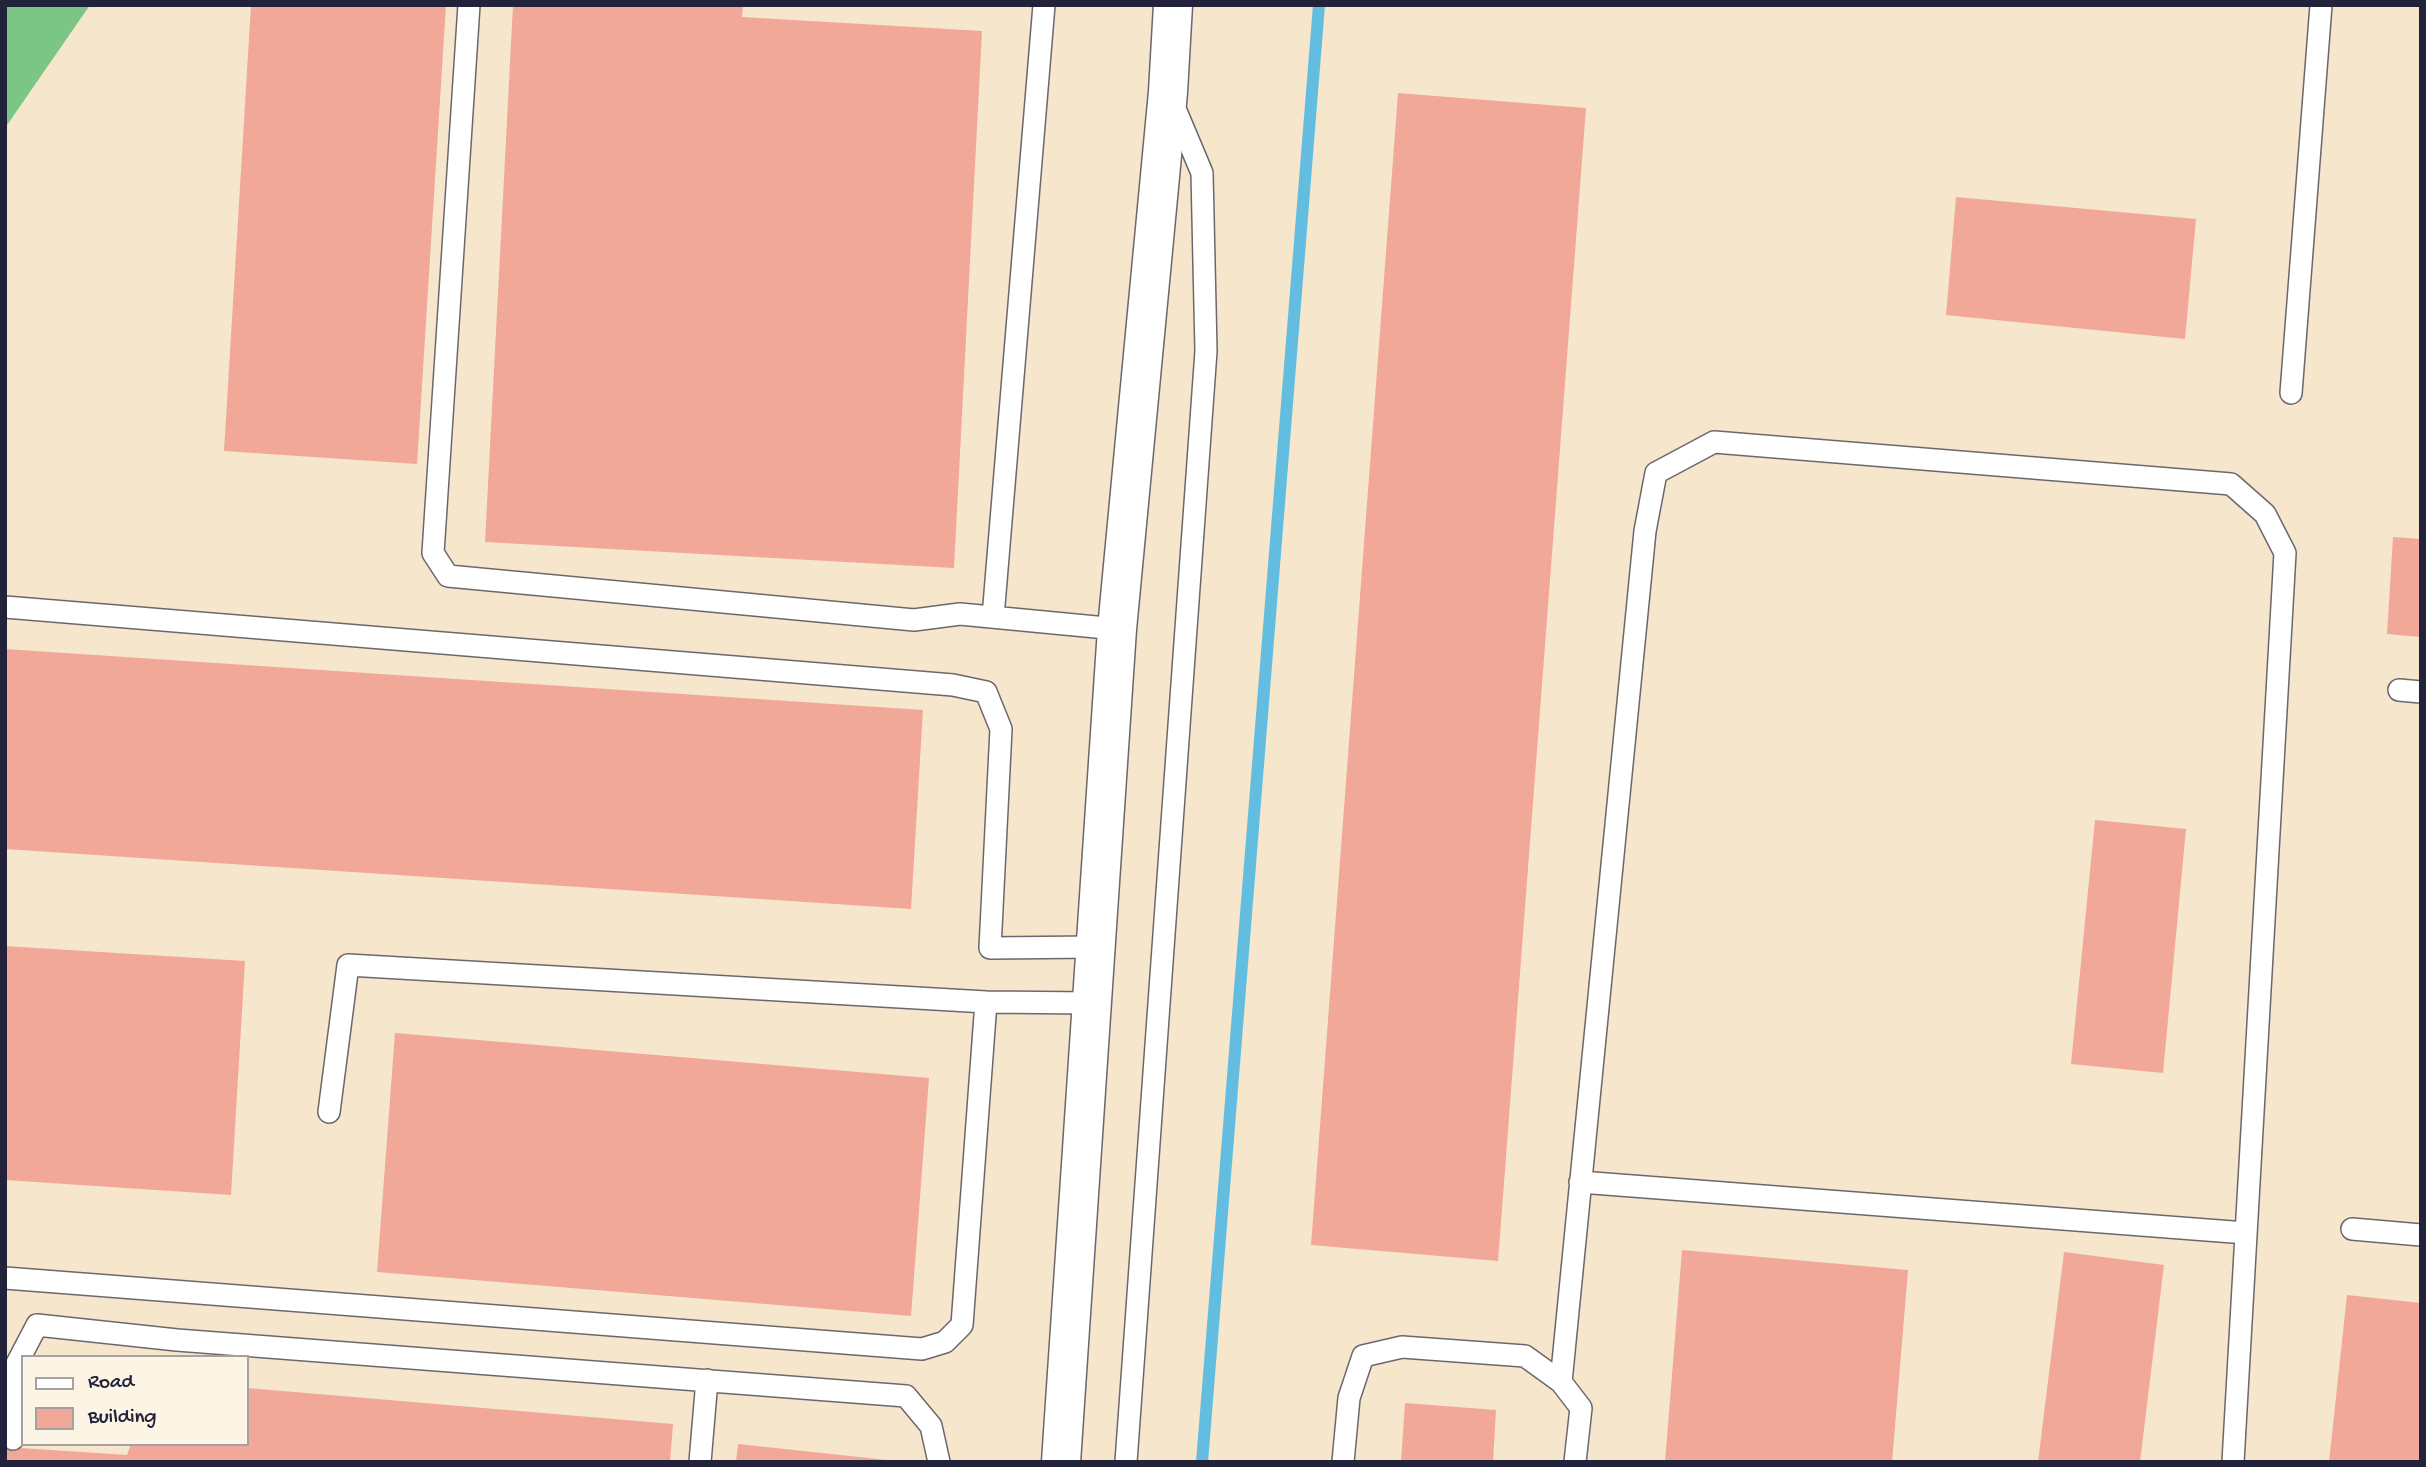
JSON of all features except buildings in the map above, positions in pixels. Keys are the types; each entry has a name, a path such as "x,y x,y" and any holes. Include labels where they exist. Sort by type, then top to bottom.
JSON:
{"street":[{"path":"1061,1462 1117,629 1168,92 1173,5"}],"lane":[{"path":"469,5 433,553 448,576 914,620 960,614 1117,629"},
{"path":"993,617 1044,5"},
{"path":"2291,393 2321,5"},
{"path":"1126,1462 1206,351 1202,173 1168,92"},
{"path":"1560,1382 1646,531 1656,473 1714,442 2231,484 2265,514 2285,553 2233,1462"},
{"path":"5,607 953,685 986,692 1001,729 990,948 1096,947"},
{"path":"2399,690 2421,692"},
{"path":"329,1112 348,965 986,1002 1092,1003"},
{"path":"5,1278 922,1349 945,1342 962,1325 986,1002"},
{"path":"1580,1182 2246,1233"},
{"path":"2352,1229 2421,1235"},
{"path":"21,1355 37,1325 177,1340 906,1396 931,1426 939,1462"},
{"path":"1343,1462 1349,1398 1363,1356 1402,1348 1525,1356 1560,1382 1581,1408 1575,1462"},
{"path":"13,1439 14,1369 21,1356"},
{"path":"700,1462 707,1380"}],"green space":[{"path":"5,5 90,5 5,128"}],"waterway":[{"path":"1202,1462 1319,5"}]}
